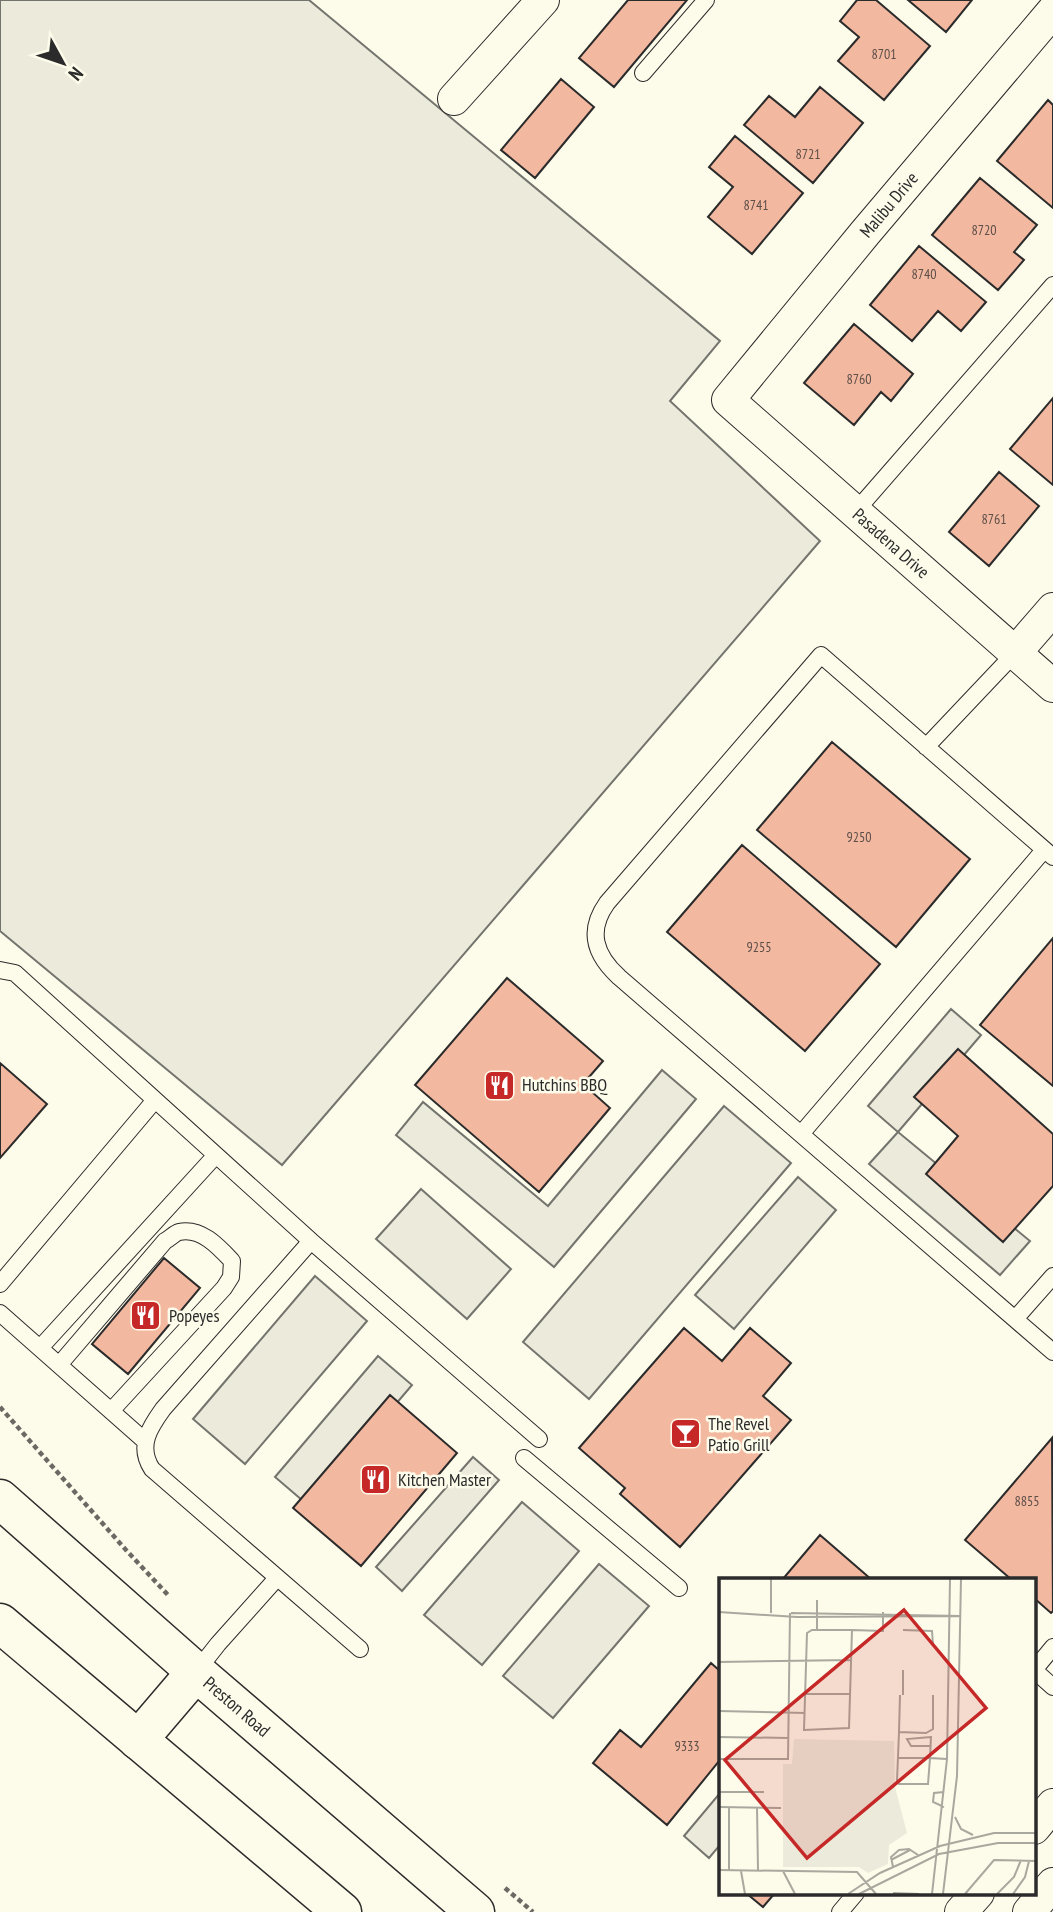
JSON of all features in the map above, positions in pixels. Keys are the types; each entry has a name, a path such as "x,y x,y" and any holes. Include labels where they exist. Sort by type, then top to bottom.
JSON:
{"main road":[{"name":"Preston Road","path":"0,1499 475,1912"},
{"path":"0,1623 342,1912"},
{"path":"138,1740 196,1672"}],"street":[{"path":"454,99 543,0"},
{"name":"Malibu Drive","path":"728,400 864,233 1053,11"},
{"name":"Pasadena Drive","path":"728,400 1053,686"},
{"path":"1015,653 1053,609"},
{"path":"1036,1826 1053,1805"},
{"path":"1029,1912 1053,1884"},
{"path":"961,1912 976,1895"}],"lane":[{"path":"643,74 706,0"},
{"path":"855,512 1053,285"},
{"path":"926,747 1015,653"},
{"path":"801,1134 1049,853 821,656 607,903 596,922 595,938 598,950 611,970 1053,1352"},
{"path":"0,970 15,974 312,1241 539,1439"},
{"path":"0,1284 155,1100"},
{"path":"40,1348 216,1155"},
{"path":"59,1365 164,1241 180,1232 201,1233 226,1255 232,1261 231,1277 224,1288 111,1411"},
{"path":"312,1241 163,1409 150,1427 145,1441 147,1461 360,1649"},
{"path":"1015,1319 1053,1276"},
{"path":"0,1313 145,1441"},
{"path":"524,1458 679,1588"},
{"path":"196,1672 277,1578"},
{"path":"1036,1668 1053,1647"},
{"path":"1036,1672 1053,1687"},
{"path":"839,1912 854,1895"}],"path":[{"path":"0,1407 126,1550 174,1600"},
{"path":"502,1885 534,1912"}],"shaded area":[{"path":"0,0 309,0 720,341 670,401 820,541 282,1165 0,931"},
{"path":"951,1009 981,1035 898,1132 868,1106"},
{"path":"662,1070 696,1099 554,1267 396,1135 423,1102 548,1206"},
{"path":"724,1106 791,1163 589,1399 523,1342"},
{"path":"898,1132 1030,1241 1000,1275 869,1164"},
{"path":"798,1177 836,1210 734,1329 695,1295"},
{"path":"421,1189 511,1269 467,1319 376,1239"},
{"path":"315,1276 367,1321 245,1464 193,1419"},
{"path":"378,1356 412,1385 309,1506 275,1477"},
{"path":"473,1457 499,1480 402,1591 376,1567"},
{"path":"522,1502 579,1551 482,1665 424,1615"},
{"path":"599,1564 649,1606 553,1718 503,1676"},
{"path":"719,1794 719,1846 709,1858 684,1836"}],"building":[{"path":"628,0 687,0 614,87 579,58"},
{"path":"857,0 876,0 930,46 884,100 838,61 859,37 840,21"},
{"path":"908,0 972,0 946,32"},
{"path":"561,79 594,107 535,178 501,150"},
{"path":"820,87 863,123 813,183 744,125 769,96 795,117"},
{"path":"1048,100 1053,105 1053,208 997,161"},
{"path":"735,136 803,193 752,254 708,217 733,187 709,167"},
{"path":"980,178 1037,225 1014,252 1024,260 998,290 932,235"},
{"path":"919,246 986,302 961,331 938,311 912,341 870,305"},
{"path":"854,324 913,374 891,401 881,392 854,425 804,383"},
{"path":"1053,398 1053,485 1010,449"},
{"path":"999,472 1039,506 989,566 949,532"},
{"path":"832,742 970,859 896,947 757,830"},
{"path":"742,845 880,964 805,1051 667,932"},
{"path":"1053,938 1053,1086 980,1025"},
{"name":"Hutchins BBQ","path":"507,978 603,1061 583,1084 610,1108 539,1192 415,1085"},
{"path":"958,1049 1053,1134 1053,1186 1003,1242 926,1174 958,1136 914,1097"},
{"path":"0,1063 47,1104 0,1158"},
{"name":"Popeyes","path":"164,1258 200,1288 128,1374 92,1344"},
{"name":"The Revel Patio Grill","path":"684,1328 722,1361 750,1328 791,1363 763,1396 791,1420 680,1547 620,1494 625,1488 579,1448"},
{"name":"Kitchen Master","path":"390,1395 457,1453 361,1566 293,1508"},
{"path":"1052,1438 1053,1611 1051,1613 1036,1600 1036,1578 1010,1578 965,1540"},
{"path":"820,1535 870,1578 784,1578"},
{"path":"711,1663 719,1670 719,1761 667,1825 593,1763 620,1730 641,1747"},
{"path":"748,1895 773,1895 763,1907"}],"place":[{"name":"Hutchins BBQ","path":"499,1085"},
{"name":"Popeyes","path":"146,1316"},
{"name":"The Revel Patio Grill","path":"685,1434"},
{"name":"Kitchen Master","path":"375,1480"}]}
